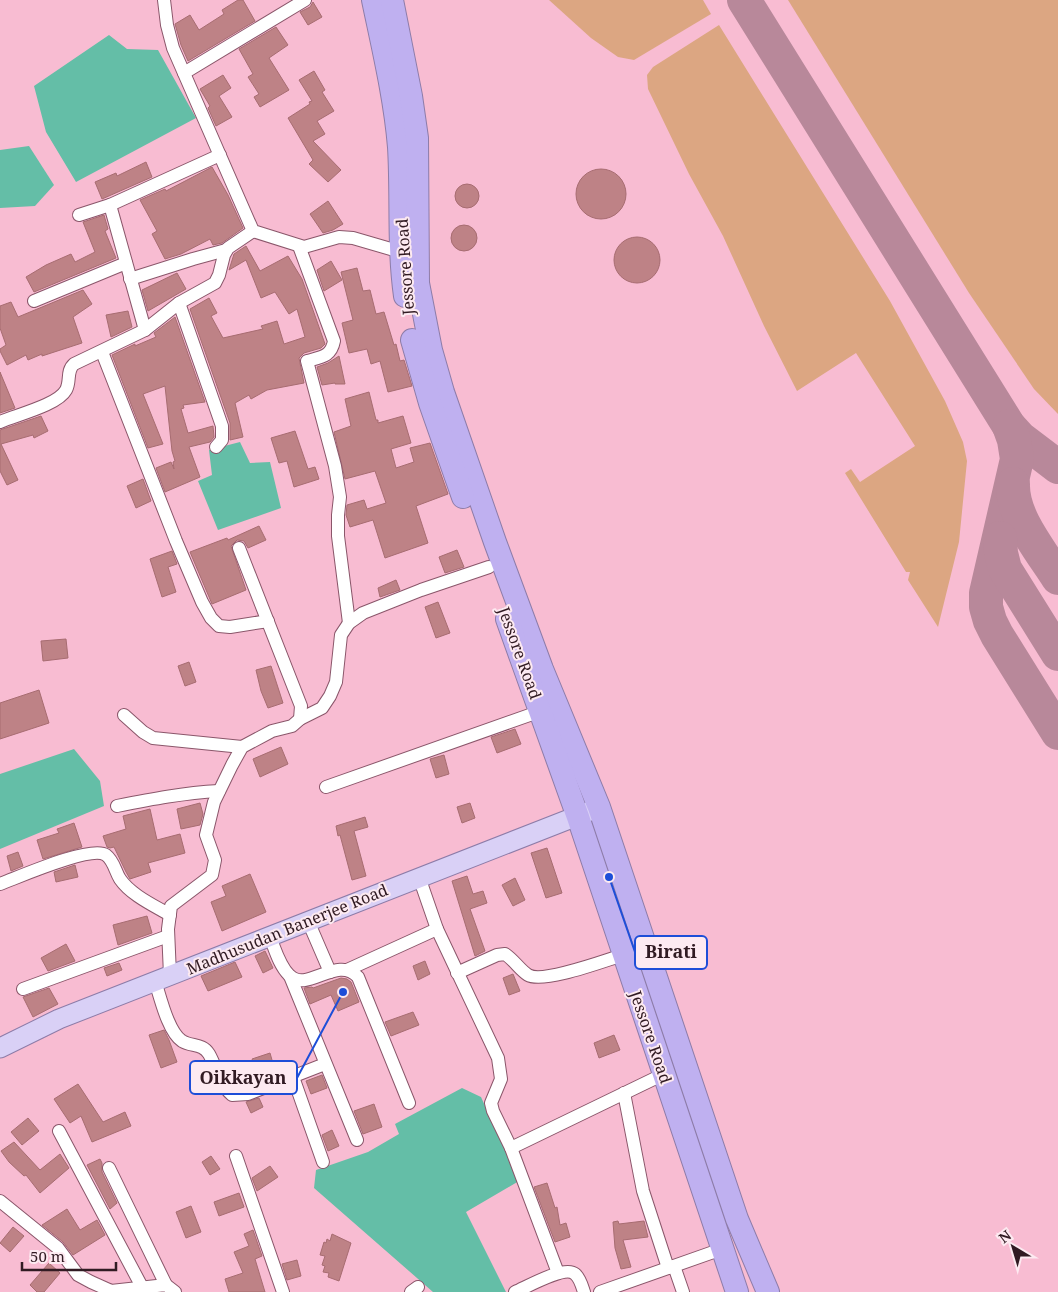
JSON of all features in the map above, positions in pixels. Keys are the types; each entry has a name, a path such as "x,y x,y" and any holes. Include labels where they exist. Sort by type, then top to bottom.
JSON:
{"highway":[{"name":"Jessore Road","path":"373,0 396,117 400,185 400,252 408,319 419,367 430,403 578,816 737,1292"},
{"path":"392,0 411,96 417,138 418,283 430,350 446,402 495,542 542,669 599,807 737,1219 768,1292"}],"main road":[{"name":"Madhusudan Banerjee Road","path":"0,1048 59,1019 599,807"}],"street":[{"path":"164,0 173,48 253,231 304,247 339,237 353,238 400,252"},
{"path":"184,73 305,0"},
{"path":"79,215 110,205 220,155"},
{"path":"110,205 145,330"},
{"path":"130,279 226,250 253,231"},
{"path":"299,246 334,341 332,350 325,356 307,361 340,497 338,536 349,623"},
{"path":"0,422 53,401 68,388 70,368 79,361 102,352 145,330 179,303 215,282 219,275 226,250"},
{"path":"34,301 126,263"},
{"path":"179,303 219,413 223,434 222,440 216,447"},
{"path":"102,352 176,541 202,602 211,618 219,626 230,627 268,621"},
{"path":"239,548 301,706 300,719"},
{"path":"124,715 142,732 153,738 242,747 272,731 292,726 300,719 322,708 336,682 342,635 349,623 363,613 421,590 489,567"},
{"path":"326,787 541,711"},
{"path":"242,747 214,802 206,835 215,860 212,875 171,906 163,978 169,1023 181,1041 203,1047 209,1054 225,1089 232,1095 248,1094 326,1064"},
{"path":"117,806 188,792 219,791"},
{"path":"0,884 64,860 98,852 106,854 120,879 128,888 170,914"},
{"path":"419,877 437,929 498,1058 501,1079 491,1103 493,1111 510,1148 558,1273"},
{"path":"308,921 330,972"},
{"path":"270,937 284,969 294,980 300,981 330,972 347,970 437,929"},
{"path":"23,989 168,936"},
{"path":"457,973 497,955 505,954 530,976 539,978 553,976 623,955"},
{"path":"347,970 353,972 361,983 408,1103"},
{"path":"290,976 357,1140"},
{"path":"510,1148 664,1074"},
{"path":"293,1077 323,1162"},
{"path":"624,1094 634,1153 644,1191 671,1267 683,1292"},
{"path":"59,1131 146,1289"},
{"path":"236,1156 283,1292"},
{"path":"0,1202 58,1248 78,1276 111,1291 171,1288 109,1168"},
{"path":"600,1292 631,1287 671,1267 722,1249"},
{"path":"515,1292 569,1270 575,1273 584,1292"}],"shaded area":[{"path":"549,0 703,0 711,14 634,60 618,57 591,38"},
{"path":"788,0 1058,0 1058,414 1034,389 969,293"},
{"path":"719,25 890,301 945,401 963,442 967,461 959,542 938,627 908,580 910,572 906,572 845,473 851,469 860,482 915,446 856,353 797,391 764,326 723,236 689,174 648,89 647,75 653,67"},
{"path":"109,35 127,49 158,50 196,118 76,182 46,132 34,86"},
{"path":"29,146 54,185 35,206 0,208 0,150"},
{"path":"240,442 250,463 270,462 281,508 218,530 198,481 212,475 209,450"},
{"path":"74,749 100,781 104,806 0,849 0,774"},
{"path":"462,1088 481,1097 519,1181 466,1212 506,1292 433,1292 314,1188 316,1170 368,1152 399,1134 395,1124"}],"building":[{"path":"238,0 243,0 255,21 188,61 175,24 190,15 199,30 224,14 222,10"},
{"path":"313,2 322,17 308,25 300,12 310,7"},
{"path":"276,27 288,45 269,58 289,90 260,107 254,97 259,94 248,77 253,74 239,49"},
{"path":"314,71 325,90 322,92 334,111 317,121 325,134 313,141 341,170 328,182 309,164 313,160 288,118 312,101 299,80"},
{"path":"223,75 231,88 219,96 232,117 216,126 208,108 210,106 200,89"},
{"path":"146,162 152,177 102,199 95,182 116,173 117,176"},
{"path":"212,167 228,195 243,228 222,243 213,245 210,239 181,254 165,259 152,234 157,231 140,200 165,189 166,191"},
{"path":"596,169 606,169 619,176 626,189 626,199 619,212 606,219 596,219 587,215 580,208 576,199 576,189 580,180 587,173"},
{"path":"467,184 476,187 479,196 476,205 467,208 458,205 455,196 458,187"},
{"path":"328,201 343,224 323,233 310,214"},
{"path":"104,215 108,229 105,231 116,258 34,292 26,277 46,265 71,254 75,262 95,252 83,222"},
{"path":"464,225 473,229 477,238 473,247 464,251 455,247 451,238 455,229"},
{"path":"637,237 650,241 656,247 660,260 656,273 650,279 637,283 624,279 618,273 614,260 618,247 624,241"},
{"path":"246,246 260,271 288,256 302,279 325,344 321,348 304,353 299,358 304,383 267,390 251,399 249,395 235,403 243,437 230,440 230,423 190,309 209,298 217,313 211,316 223,338 263,329 261,326 277,321 284,344 305,337 297,309 289,314 275,292 261,298 246,260 229,270 234,254"},
{"path":"331,261 342,280 324,291 317,270"},
{"path":"357,268 363,291 370,290 376,314 384,312 400,361 404,360 412,386 388,392 380,361 371,364 367,349 349,353 342,323 353,320 341,272"},
{"path":"177,273 186,289 148,311 142,290"},
{"path":"83,290 92,304 73,317 82,343 42,356 42,354 28,360 26,355 7,365 0,351 6,345 0,328 0,306 11,302 18,317"},
{"path":"128,311 132,327 111,337 106,315"},
{"path":"175,317 205,402 183,405 184,408 181,409 188,433 213,426 214,437 210,442 189,447 200,477 165,492 156,468 171,462 174,469 173,462 175,461 172,451 165,386 143,394 163,444 148,448 112,355 156,337 154,333"},
{"path":"339,356 345,384 322,385 317,367"},
{"path":"0,372 15,408 0,413"},
{"path":"369,392 378,423 403,416 411,443 391,449 396,468 414,462 410,448 430,443 448,494 416,506 428,543 385,558 373,520 350,527 346,515 347,505 364,500 367,509 386,503 375,471 345,479 334,432 351,426 345,399"},
{"path":"41,416 48,431 34,438 33,435 1,444 18,480 7,485 0,471 0,430"},
{"path":"295,431 308,469 315,467 319,479 294,487 287,461 279,463 271,438"},
{"path":"143,479 151,501 136,508 127,486"},
{"path":"259,526 266,540 248,548 244,541 237,540 231,546 246,590 212,604 190,552 227,538 228,540"},
{"path":"457,550 464,567 445,573 439,557"},
{"path":"172,551 177,564 168,567 176,592 162,597 150,559"},
{"path":"396,580 400,590 380,597 378,588"},
{"path":"438,602 450,633 436,638 425,607"},
{"path":"66,639 68,658 43,661 41,641"},
{"path":"189,662 196,682 185,686 178,666"},
{"path":"271,666 283,703 268,708 261,691 256,670"},
{"path":"39,690 49,723 0,739 0,703"},
{"path":"515,729 521,744 497,753 491,737"},
{"path":"281,747 288,764 260,777 253,759"},
{"path":"444,755 449,774 436,778 430,759"},
{"path":"200,803 203,814 200,825 181,829 177,809"},
{"path":"470,803 475,818 462,823 457,807"},
{"path":"150,809 157,840 180,834 185,853 148,863 151,872 130,879 114,847 107,847 103,836 126,829 123,816"},
{"path":"365,817 368,827 354,831 366,876 352,880 336,826"},
{"path":"74,823 82,847 43,859 37,840 59,833 57,829"},
{"path":"547,848 562,893 546,898 531,853"},
{"path":"18,852 23,866 11,871 7,856"},
{"path":"75,865 78,877 56,882 54,872"},
{"path":"250,874 266,912 222,931 211,902 226,896 222,886"},
{"path":"467,876 473,894 483,891 487,903 470,909 485,951 475,956 452,881"},
{"path":"515,878 525,900 513,906 502,885"},
{"path":"147,916 152,933 118,945 113,925"},
{"path":"66,944 75,961 48,971 41,958"},
{"path":"265,951 273,968 263,973 255,956"},
{"path":"425,961 430,974 418,980 413,966"},
{"path":"235,962 242,977 208,991 201,976"},
{"path":"119,963 122,970 107,976 104,968"},
{"path":"513,974 520,991 509,995 503,978"},
{"path":"341,978 351,982 359,1002 338,1011 331,995 310,1004 304,988 313,988"},
{"path":"49,988 58,1004 33,1017 23,997"},
{"path":"413,1012 419,1025 391,1036 385,1022"},
{"path":"164,1030 177,1062 161,1068 149,1035"},
{"path":"614,1035 620,1050 599,1058 594,1043"},
{"path":"270,1053 274,1067 257,1072 252,1059"},
{"path":"322,1075 327,1088 311,1094 306,1081"},
{"path":"78,1084 103,1122 125,1112 131,1126 92,1142 81,1116 70,1123 54,1099"},
{"path":"259,1098 263,1107 251,1113 246,1102"},
{"path":"374,1104 382,1127 363,1134 354,1111"},
{"path":"28,1118 39,1131 22,1145 11,1132"},
{"path":"332,1130 339,1146 328,1151 322,1135"},
{"path":"14,1142 40,1170 60,1154 69,1168 40,1193 26,1175 24,1176 9,1162 1,1151"},
{"path":"211,1156 220,1169 210,1175 202,1162"},
{"path":"100,1159 102,1172 117,1203 110,1209 87,1165"},
{"path":"270,1166 278,1177 257,1191 252,1178"},
{"path":"547,1183 555,1208 557,1207 560,1225 566,1223 570,1237 555,1242 534,1187"},
{"path":"239,1193 244,1207 219,1216 214,1202"},
{"path":"191,1206 201,1232 186,1238 176,1212"},
{"path":"67,1209 80,1230 97,1220 105,1235 73,1255 63,1242 42,1225"},
{"path":"618,1221 619,1224 644,1221 648,1237 623,1240 631,1267 621,1269 615,1248 613,1222"},
{"path":"13,1227 24,1236 10,1252 0,1243"},
{"path":"253,1230 262,1256 255,1259 265,1292 229,1292 225,1279 243,1273 234,1252 249,1246 244,1234"},
{"path":"332,1234 351,1243 339,1281 328,1277 329,1273 323,1272 325,1266 322,1265 325,1256 320,1255 324,1242 326,1243 327,1239 330,1241"},
{"path":"297,1260 301,1276 287,1280 282,1264"},
{"path":"49,1263 60,1273 44,1292 37,1292 30,1285"}],"taxiway":[{"path":"744,0 1009,426 1020,438 1058,467"},
{"path":"1009,426 1014,440 1017,459 986,593 986,607 997,635 1058,733"},
{"path":"1013,484 1017,509 1022,521 1058,578"},
{"path":"1000,538 1005,569 1058,654"}],"place":[{"name":"Birati","path":"609,877"},
{"name":"Oikkayan","path":"343,992"}]}
